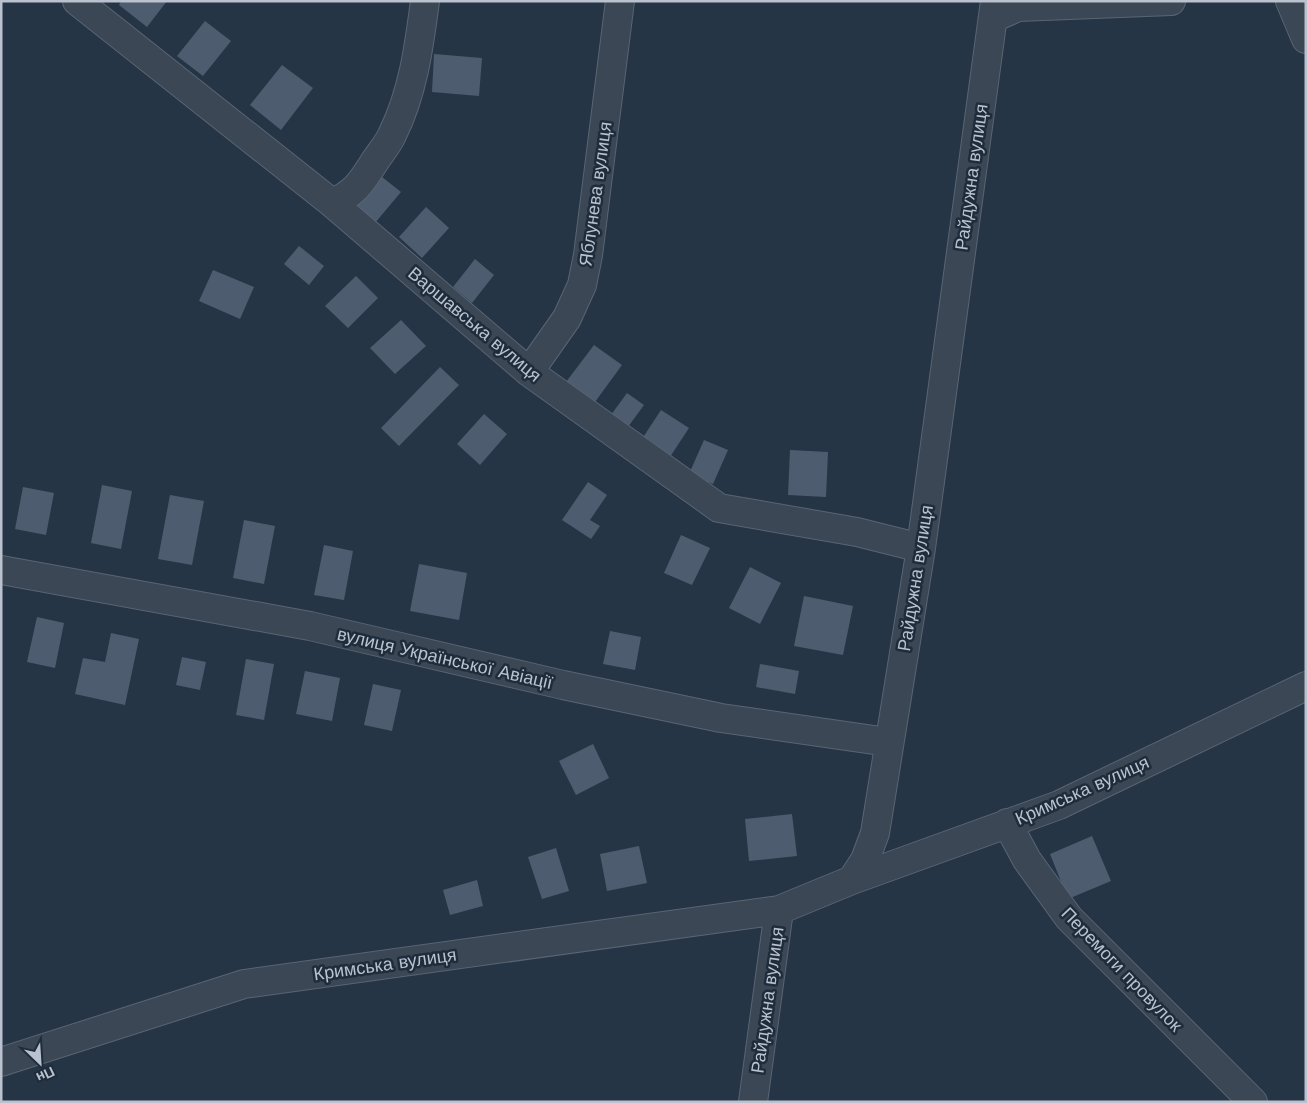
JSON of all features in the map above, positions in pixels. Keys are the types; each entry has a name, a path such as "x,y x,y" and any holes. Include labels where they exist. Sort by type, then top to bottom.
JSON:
{"street":[{"name":"Варшавська вулиця","path":"76,1 332,203 529,372 720,508 857,532 921,548"},
{"path":"332,203 358,187 392,136 410,91 420,44 424,1"},
{"name":"Яблунева вулиця","path":"529,372 567,318 582,285 588,255 620,1"},
{"path":"994,10 1018,7 1171,1"},
{"path":"1290,1 1306,39"},
{"name":"Райдужна вулиця","path":"753,1102 780,910 852,880 865,860 874,833 921,548 994,10"},
{"name":"вулиця Української Авіації","path":"1,570 310,626 563,685 721,718 888,742"},
{"name":"Кримська вулиця","path":"852,880 1058,805 1306,686"},
{"name":"Перемоги провулок","path":"1007,823 1027,860 1069,918 1253,1102"},
{"name":"Кримська вулиця","path":"1,1062 244,984 780,910"}],"building":[{"path":"121,1 167,1 147,27 119,5"},
{"path":"205,21 231,41 203,76 177,56"},
{"path":"434,54 482,58 479,96 432,92"},
{"path":"282,65 313,88 281,130 250,105"},
{"path":"377,173 401,192 375,223 352,204"},
{"path":"426,207 449,228 422,258 399,237"},
{"path":"299,246 324,266 309,285 284,264"},
{"path":"475,259 494,275 472,303 453,287"},
{"path":"213,270 254,287 240,319 199,301"},
{"path":"356,276 378,298 348,328 325,306"},
{"path":"401,320 426,346 395,374 370,348"},
{"path":"594,345 622,365 595,402 566,382"},
{"path":"440,367 459,385 399,446 381,428"},
{"path":"627,393 644,405 625,431 608,419"},
{"path":"661,410 689,428 668,460 640,442"},
{"path":"484,414 507,434 480,465 457,444"},
{"path":"704,440 728,450 713,484 689,474"},
{"path":"790,450 828,452 826,497 788,495"},
{"path":"588,482 607,495 590,520 600,526 591,539 562,520"},
{"path":"102,485 132,491 121,549 91,543"},
{"path":"23,487 54,493 46,535 15,529"},
{"path":"170,495 204,501 192,565 158,559"},
{"path":"244,520 275,526 264,584 233,578"},
{"path":"681,535 710,548 692,585 664,573"},
{"path":"324,545 353,551 344,600 314,595"},
{"path":"419,564 467,573 459,620 410,611"},
{"path":"750,567 781,583 760,624 729,608"},
{"path":"804,596 853,606 843,655 794,646"},
{"path":"37,617 64,623 55,668 27,662"},
{"path":"610,631 641,637 635,670 603,664"},
{"path":"111,633 139,639 125,705 75,694 83,658 105,662"},
{"path":"182,657 206,662 200,690 176,685"},
{"path":"246,659 274,664 264,720 236,715"},
{"path":"760,664 799,671 795,694 756,687"},
{"path":"305,671 340,678 332,721 296,714"},
{"path":"373,684 401,690 392,731 364,725"},
{"path":"593,744 609,778 576,795 559,761"},
{"path":"792,814 797,856 749,861 745,819"},
{"path":"1092,836 1111,881 1068,899 1050,854"},
{"path":"639,846 647,883 607,891 600,854"},
{"path":"556,848 569,891 542,899 528,857"},
{"path":"477,880 483,906 450,915 443,890"}]}
